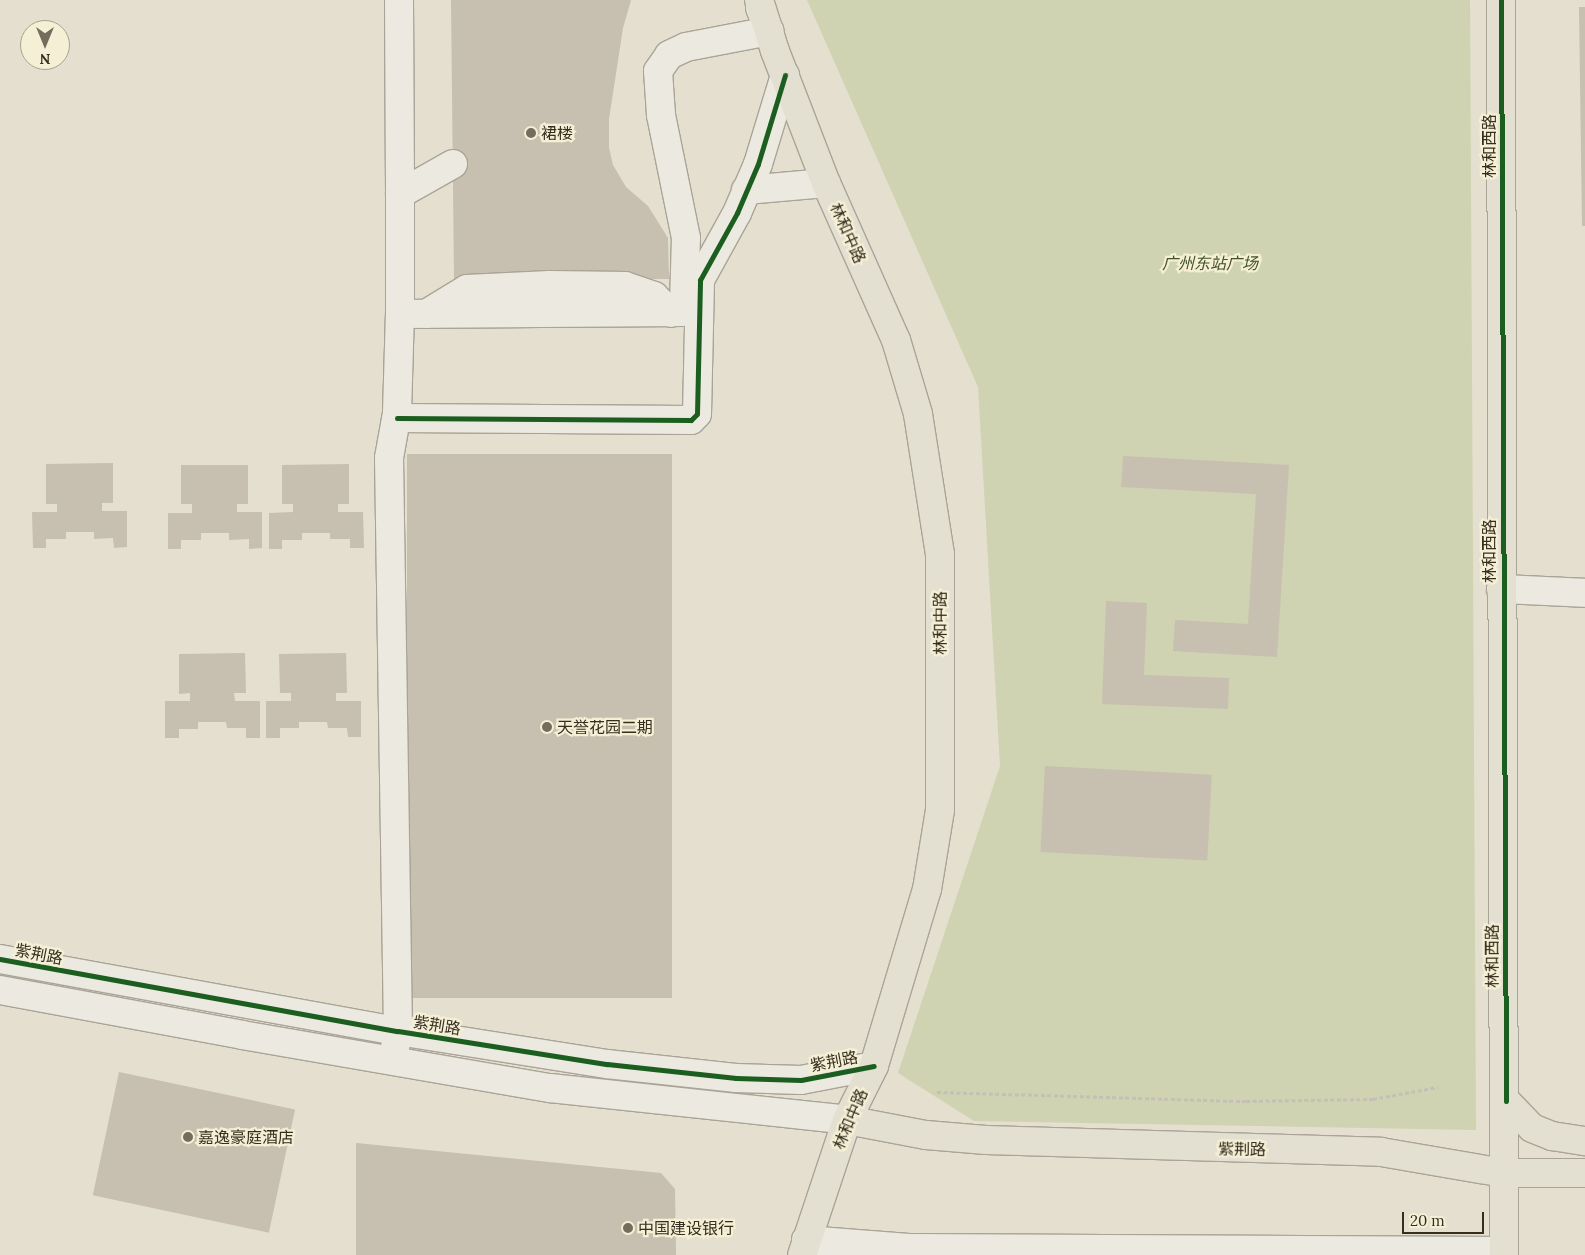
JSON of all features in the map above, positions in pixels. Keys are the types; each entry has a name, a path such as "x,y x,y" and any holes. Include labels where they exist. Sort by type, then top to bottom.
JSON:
{"main road":[{"name":"林和中路","path":"758,0 826,183 896,340 918,414 940,554 940,810 927,889 874,1066 847,1120 804,1248"},
{"path":"765,0 769,31"},
{"name":"林和西路","path":"1501,0 1502,589 1506,1101 1504,1253"},
{"path":"1506,1101 1532,1128 1552,1136 1585,1141"},
{"name":"紫荆路","path":"847,1120 926,1135 986,1140 1381,1152 1504,1173 1585,1174"}],"street":[{"path":"392,1062 398,1031 389,458 413,314 400,194 398,0"},
{"path":"396,418 691,420 697,414 685,313 686,238 662,115 658,71 669,55 686,47 769,31"},
{"path":"685,313 746,190 785,76"},
{"path":"400,194 453,164"},
{"path":"746,190 826,183"},
{"path":"413,314 685,313"},
{"path":"1502,589 1585,593"},
{"name":"紫荆路","path":"0,959 398,1031 556,1057 736,1078 801,1080 874,1066"},
{"name":"紫荆路","path":"0,990 392,1062 550,1088 847,1120"},
{"path":"804,1248 1504,1253"}],"path":[{"path":"937,1092 1246,1101 1373,1099 1438,1087"}],"green space":[{"name":"广州东站广场","path":"807,0 1470,0 1476,1130 974,1121 898,1073 1000,766 978,387"}],"building":[{"name":"裙楼","path":"451,0 631,0 623,28 609,119 609,148 613,165 626,187 648,206 668,238 669,279 454,279"},
{"path":"1579,7 1585,7 1585,226 1582,226"},
{"name":"天誉花园二期","path":"407,454 672,454 672,998 407,998"},
{"path":"1123,456 1289,465 1277,657 1173,651 1175,620 1248,624 1256,494 1121,487"},
{"path":"113,463 113,503 102,503 102,511 127,511 127,547 114,548 113,538 94,539 94,532 66,532 66,539 46,539 46,548 33,548 32,512 57,512 57,504 46,504 46,464"},
{"path":"349,464 349,504 338,504 338,512 363,512 364,548 350,548 350,539 330,539 330,533 302,533 302,540 282,540 282,549 269,549 269,513 293,512 293,504 282,504 282,465"},
{"path":"181,465 248,465 248,504 237,504 237,512 262,512 262,548 249,549 249,539 229,540 229,533 201,533 201,540 181,540 181,549 168,549 168,513 192,513 192,504 181,504"},
{"path":"1106,601 1147,603 1144,675 1229,678 1228,709 1102,704"},
{"path":"245,653 246,693 234,693 235,701 260,701 260,738 246,738 246,728 227,728 226,722 198,722 198,729 179,729 179,738 165,738 165,701 190,701 190,693 179,694 179,654"},
{"path":"346,653 347,693 336,693 336,701 361,701 361,737 348,737 347,728 328,728 327,722 299,722 299,728 280,728 280,738 266,738 266,701 291,701 291,693 280,693 279,654"},
{"path":"1045,766 1212,775 1207,861 1040,852"},
{"path":"119,1072 295,1109 269,1233 93,1195"},
{"path":"356,1143 661,1173 675,1189 676,1255 356,1255"}],"cycle path":[{"path":"1501,0 1506,1101"},
{"path":"397,418 691,420 697,414 700,280 737,213 758,164 785,75"},
{"path":"0,959 398,1031 607,1064 736,1078 801,1080 874,1066"}],"place":[{"name":"裙楼","path":"531,133"},
{"name":"天誉花园二期","path":"547,727"},
{"name":"嘉逸豪庭酒店","path":"188,1137"},
{"name":"中国建设银行","path":"628,1228"}]}
